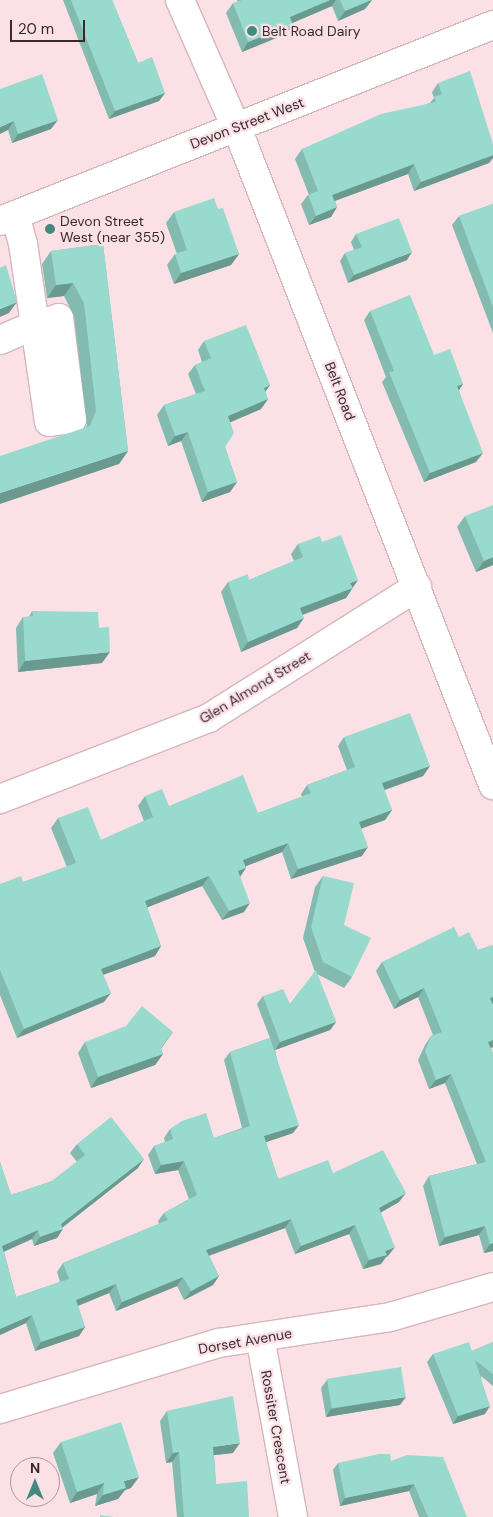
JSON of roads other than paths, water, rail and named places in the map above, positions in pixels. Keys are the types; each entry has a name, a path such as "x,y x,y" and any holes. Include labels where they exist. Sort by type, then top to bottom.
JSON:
{"street":[{"name":"Belt Road","path":"180,0 234,129 417,587 493,786"},
{"name":"Devon Street West","path":"7,218 493,25"},
{"path":"0,340 35,326 7,218"},
{"name":"Glen Almond Street","path":"0,799 209,718 417,587"},
{"name":"Dorset Avenue","path":"0,1409 209,1346 390,1317 493,1287"},
{"name":"Rossiter Crescent","path":"260,1337 294,1517"}],"place":[{"name":"Belt Road Dairy","path":"252,31"},
{"name":"Devon Street West (near 355)","path":"50,229"}]}
